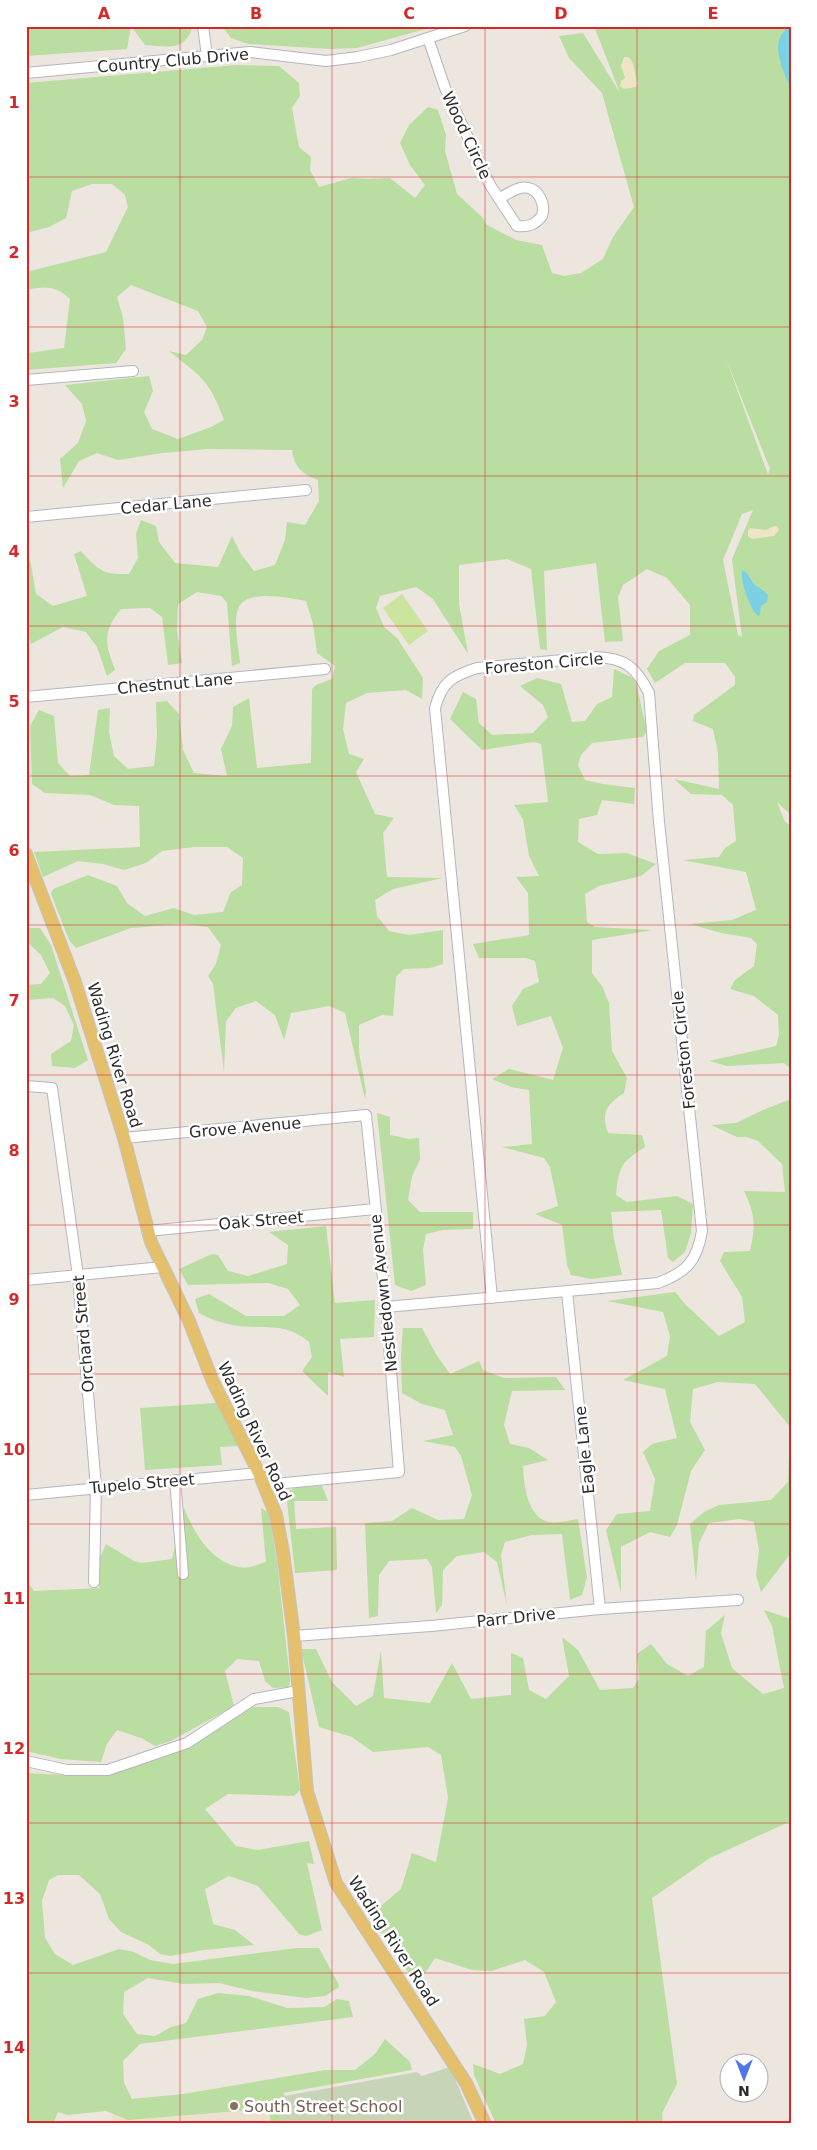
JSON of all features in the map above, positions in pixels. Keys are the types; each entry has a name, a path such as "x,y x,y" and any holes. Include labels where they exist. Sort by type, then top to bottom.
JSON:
{"main road":[{"name":"Wading River Road","path":"26,854 75,982 124,1138 147,1231 190,1321 214,1382 259,1473 276,1515 294,1636 307,1791 336,1883 466,2083 485,2124"}],"street":[{"path":"203,26 207,56"},
{"name":"Country Club Drive","path":"26,73 250,52 326,61 391,50 465,26"},
{"name":"Wood Circle","path":"428,38 446,91 490,185 499,199 517,226 525,227 539,221 543,212 543,201 540,196 524,188 514,190 499,199"},
{"path":"26,380 133,371"},
{"name":"Cedar Lane","path":"26,517 306,490"},
{"name":"Foreston Circle","path":"386,1307 567,1292 658,1283 672,1278 684,1270 693,1260 699,1249 702,1231 659,822 649,693 641,678 632,667 615,657 596,657 477,668 448,681 439,694 435,708 492,1298"},
{"name":"Chestnut Lane","path":"26,697 325,669"},
{"name":"Orchard Street","path":"26,1086 52,1088 78,1276 96,1487 94,1582"},
{"name":"Grove Avenue","path":"124,1138 366,1115"},
{"name":"Nestledown Avenue","path":"264,1485 399,1472 386,1307 366,1115"},
{"name":"Oak Street","path":"147,1231 375,1209"},
{"path":"26,1280 163,1267"},
{"name":"Eagle Lane","path":"567,1292 600,1609"},
{"name":"Tupelo Street","path":"26,1495 259,1473"},
{"path":"175,1480 183,1574"},
{"name":"Parr Drive","path":"294,1636 431,1626 600,1609 738,1600"},
{"path":"26,1761 67,1770 108,1770 187,1743 254,1699 298,1691"}],"shaded area":[{"name":"South Street School","path":"275,2097 277,2124 113,2124 112,2115"}],"green space":[{"path":"26,26 131,26 127,49 26,56"},
{"path":"131,26 193,26 185,41 168,47 145,45"},
{"path":"222,26 309,26 339,29 365,26 436,26 357,48 330,49 248,44 231,38"},
{"path":"594,26 791,26 791,815 777,802 785,822 791,826 791,1069 784,1063 727,1066 709,1061 776,1046 779,1035 778,1015 754,996 730,989 735,980 754,966 757,944 751,938 721,933 690,924 732,920 756,910 746,872 682,860 719,857 725,848 736,841 733,805 722,795 691,794 674,779 719,789 718,753 713,729 693,721 694,715 735,685 735,677 725,663 685,663 655,683 647,669 659,651 690,635 690,605 667,578 647,569 623,585 618,597 623,641 605,642 596,563 544,571 547,650 540,649 531,569 507,559 459,565 459,604 468,654 433,599 416,587 380,596 376,608 384,627 397,638 423,678 422,699 406,690 367,693 346,703 343,729 349,754 364,759 356,772 375,814 394,818 383,833 387,877 443,878 393,889 375,900 377,916 389,931 409,935 443,930 443,964 430,968 404,969 396,977 393,1016 382,1015 359,1025 359,1052 366,1091 365,1099 345,1013 329,1006 291,1013 284,1040 275,1015 256,1001 236,1008 226,1021 224,1072 213,984 208,976 216,964 221,945 208,927 181,924 131,928 76,948 69,940 51,894 53,889 88,875 117,886 127,903 145,916 174,908 194,915 223,912 231,892 242,885 243,858 227,847 194,847 162,851 146,863 124,870 103,864 78,861 43,877 34,852 140,847 139,806 114,805 90,795 45,793 32,784 30,726 39,710 54,716 58,763 70,776 89,775 98,710 110,708 109,732 114,756 128,769 154,766 157,737 156,702 167,701 179,714 183,750 194,773 227,776 221,749 232,726 233,707 249,698 257,768 311,763 312,689 316,685 332,679 335,666 317,653 313,624 306,601 258,596 249,598 238,609 236,628 240,663 232,666 227,603 221,596 197,592 178,604 177,631 182,663 168,665 162,617 150,608 121,609 108,632 107,645 115,670 107,676 97,647 86,632 63,627 31,644 26,628 26,552 31,564 36,594 53,606 87,596 74,554 81,551 92,563 102,570 113,574 129,574 138,558 136,534 141,520 156,526 159,542 175,563 218,567 232,536 241,554 254,571 275,565 285,540 287,522 305,525 319,501 318,480 300,469 295,461 292,450 207,449 118,460 97,453 79,461 63,488 60,459 78,443 86,421 82,404 65,385 149,376 153,391 144,412 152,429 178,439 211,427 224,420 214,396 203,380 169,351 186,355 202,340 207,327 198,311 131,285 117,297 123,318 126,349 116,363 26,370 26,350 28,353 64,348 70,299 55,289 39,288 26,290 26,272 106,252 128,207 125,195 112,184 92,184 72,191 66,218 49,227 26,233 26,83 237,65 279,66 299,83 300,96 292,108 299,147 311,157 310,170 319,187 351,178 390,178 415,198 425,185 410,165 400,143 409,125 428,107 438,110 446,135 445,151 457,194 482,217 487,225 516,240 542,245 552,273 564,276 581,273 603,259 613,237 634,207 602,93 569,58 559,36 583,33 620,93","holes":["726,359 770,469 768,474 763,461","753,510 732,559 742,637 738,635 723,560 742,514"]},
{"path":"402,594 428,631 409,645 383,608"},
{"path":"614,669 635,679 647,731 643,737 592,743 581,755 578,765 585,780 635,788 634,804 602,800 597,815 579,819 578,842 598,854 627,853 656,864 641,876 599,886 585,894 587,922 595,927 653,930 592,940 592,973 602,986 609,1003 612,1051 627,1078 624,1093 609,1105 605,1114 606,1126 608,1133 642,1135 645,1147 630,1157 622,1166 616,1195 627,1202 677,1196 693,1204 691,1233 685,1252 673,1262 668,1258 661,1210 611,1212 614,1239 622,1275 591,1279 571,1275 567,1265 562,1225 535,1214 558,1206 550,1167 544,1158 502,1147 532,1144 529,1090 511,1087 492,1079 509,1069 553,1080 563,1048 551,1016 517,1026 512,1006 523,989 539,982 535,961 526,958 479,958 473,944 529,935 528,893 516,877 539,876 529,856 523,819 514,805 548,802 541,744 533,742 482,750 450,719 463,692 476,699 479,723 492,735 533,733 548,717 543,705 520,686 537,678 561,684 572,722 585,721 597,704 612,697"},
{"path":"26,928 40,928 51,945 88,1060 75,1068 52,1066 51,1054 71,1041 74,1025 65,1006 53,998 26,1000 26,985 41,984 50,973 41,955 26,941"},
{"path":"791,1099 791,1553 761,1592 756,1575 759,1550 754,1522 740,1519 709,1523 699,1543 696,1581 690,1524 704,1512 719,1505 771,1500 788,1482 790,1427 755,1384 718,1382 693,1389 690,1422 705,1450 691,1471 677,1525 670,1537 650,1532 621,1547 621,1593 606,1530 617,1514 650,1511 655,1479 643,1452 652,1444 677,1438 665,1389 623,1380 667,1356 670,1336 663,1312 607,1301 675,1292 719,1336 745,1322 742,1297 720,1261 724,1252 750,1251 754,1227 752,1213 744,1191 785,1192 782,1164 758,1141 746,1137 737,1137 711,1125 736,1123"},
{"path":"377,1113 390,1117 390,1135 409,1139 419,1138 420,1160 412,1176 408,1200 420,1212 473,1212 473,1229 443,1230 426,1234 423,1250 426,1285 411,1291 395,1285"},
{"path":"326,1226 335,1303 375,1300 374,1337 340,1339 344,1377 328,1372 328,1396 302,1371 312,1357 309,1342 301,1336 284,1329 239,1326 209,1318 199,1313 195,1299 209,1294 246,1316 284,1316 300,1305 288,1289 268,1283 188,1285 179,1269 212,1254 218,1255 228,1271 248,1276 287,1264 288,1245 269,1232"},
{"path":"403,1328 422,1328 436,1354 450,1374 479,1361 483,1370 504,1378 556,1377 565,1390 512,1391 504,1425 510,1444 529,1448 548,1460 523,1466 527,1496 537,1516 551,1522 578,1519 587,1577 582,1595 570,1600 562,1534 532,1535 505,1542 501,1555 507,1606 497,1562 484,1552 457,1556 443,1570 442,1605 436,1613 432,1567 427,1559 389,1561 379,1575 378,1616 369,1618 365,1523 392,1521 412,1508 438,1520 464,1519 472,1495 461,1456 455,1447 423,1441 453,1435 445,1410 422,1404 402,1393 401,1357"},
{"path":"216,1403 239,1446 220,1447 222,1465 145,1470 140,1408"},
{"path":"322,1486 328,1501 294,1501 296,1529 336,1527 337,1570 295,1573 286,1493 296,1487"},
{"path":"184,1508 198,1536 212,1553 229,1564 242,1567 266,1562 261,1508 269,1513 277,1561 290,1680 289,1687 273,1688 265,1681 259,1661 237,1659 225,1671 234,1706 171,1741 155,1746 141,1738 117,1730 107,1744 101,1762 61,1759 26,1751 26,1580 34,1591 99,1588 100,1558 106,1544 134,1561 142,1563 172,1559"},
{"path":"764,1610 791,1619 791,1821 710,1858 652,1898 677,2084 662,2113 663,2124 496,2124 474,2075 473,2064 500,2074 523,2064 527,2045 524,2019 545,2016 556,2002 544,1972 525,1960 491,1971 472,1970 435,1958 417,1985 375,1922 376,1910 401,1889 412,1853 436,1862 448,1798 441,1755 428,1747 373,1752 352,1737 319,1727 301,1649 316,1649 332,1682 356,1706 373,1696 381,1650 384,1698 430,1703 452,1663 471,1699 511,1695 511,1653 523,1658 529,1690 546,1699 569,1676 562,1637 578,1650 600,1690 633,1688 639,1679 637,1654 651,1644 667,1664 688,1676 704,1667 706,1631 725,1615 721,1633 732,1668 763,1694 784,1688 772,1626"},
{"path":"252,1707 278,1707 289,1712 300,1790 294,1796 228,1794 205,1809 236,1846 258,1850 309,1841 314,1864 307,1863 322,1930 306,1936 299,1934 258,1886 229,1876 205,1889 213,1924 235,1930 254,1945 204,1950 170,1956 160,1954 149,1945 121,1932 109,1919 100,1894 79,1875 58,1875 49,1880 42,1901 45,1938 55,1954 73,1965 119,1949 134,1952 150,1960 173,1964 297,1948 319,1948 339,1987 325,1996 306,1998 252,1991 219,1983 183,1984 148,1978 124,1992 123,2014 137,2034 155,2036 171,2027 186,2023 198,1999 218,1993 249,1996 287,2008 324,2007 337,1999 349,2001 353,2017 140,2044 123,2061 124,2083 132,2099 183,2094 325,2070 355,2070 375,2054 385,2039 410,2062 412,2070 283,2093 292,2105 288,2124 271,2124 270,2116 262,2109 128,2120 106,2111 67,2115 58,2112 54,2122 26,2124 26,1773 63,1775 108,1773 192,1746"},
{"path":"450,2067 474,2124 281,2124 279,2097 417,2072 422,2076"}],"sand":[{"path":"624,57 628,57 632,62 638,84 636,87 624,89 620,86 621,81 625,78 621,66"},
{"path":"777,526 779,530 774,536 752,539 748,536 750,528 766,530"}],"water":[{"path":"791,26 791,90 781,65 778,47 779,39"},
{"path":"742,570 748,574 754,584 768,595 767,602 761,606 760,615 758,616 746,594"}],"place":[{"name":"South Street School","path":"234,2106"}]}
